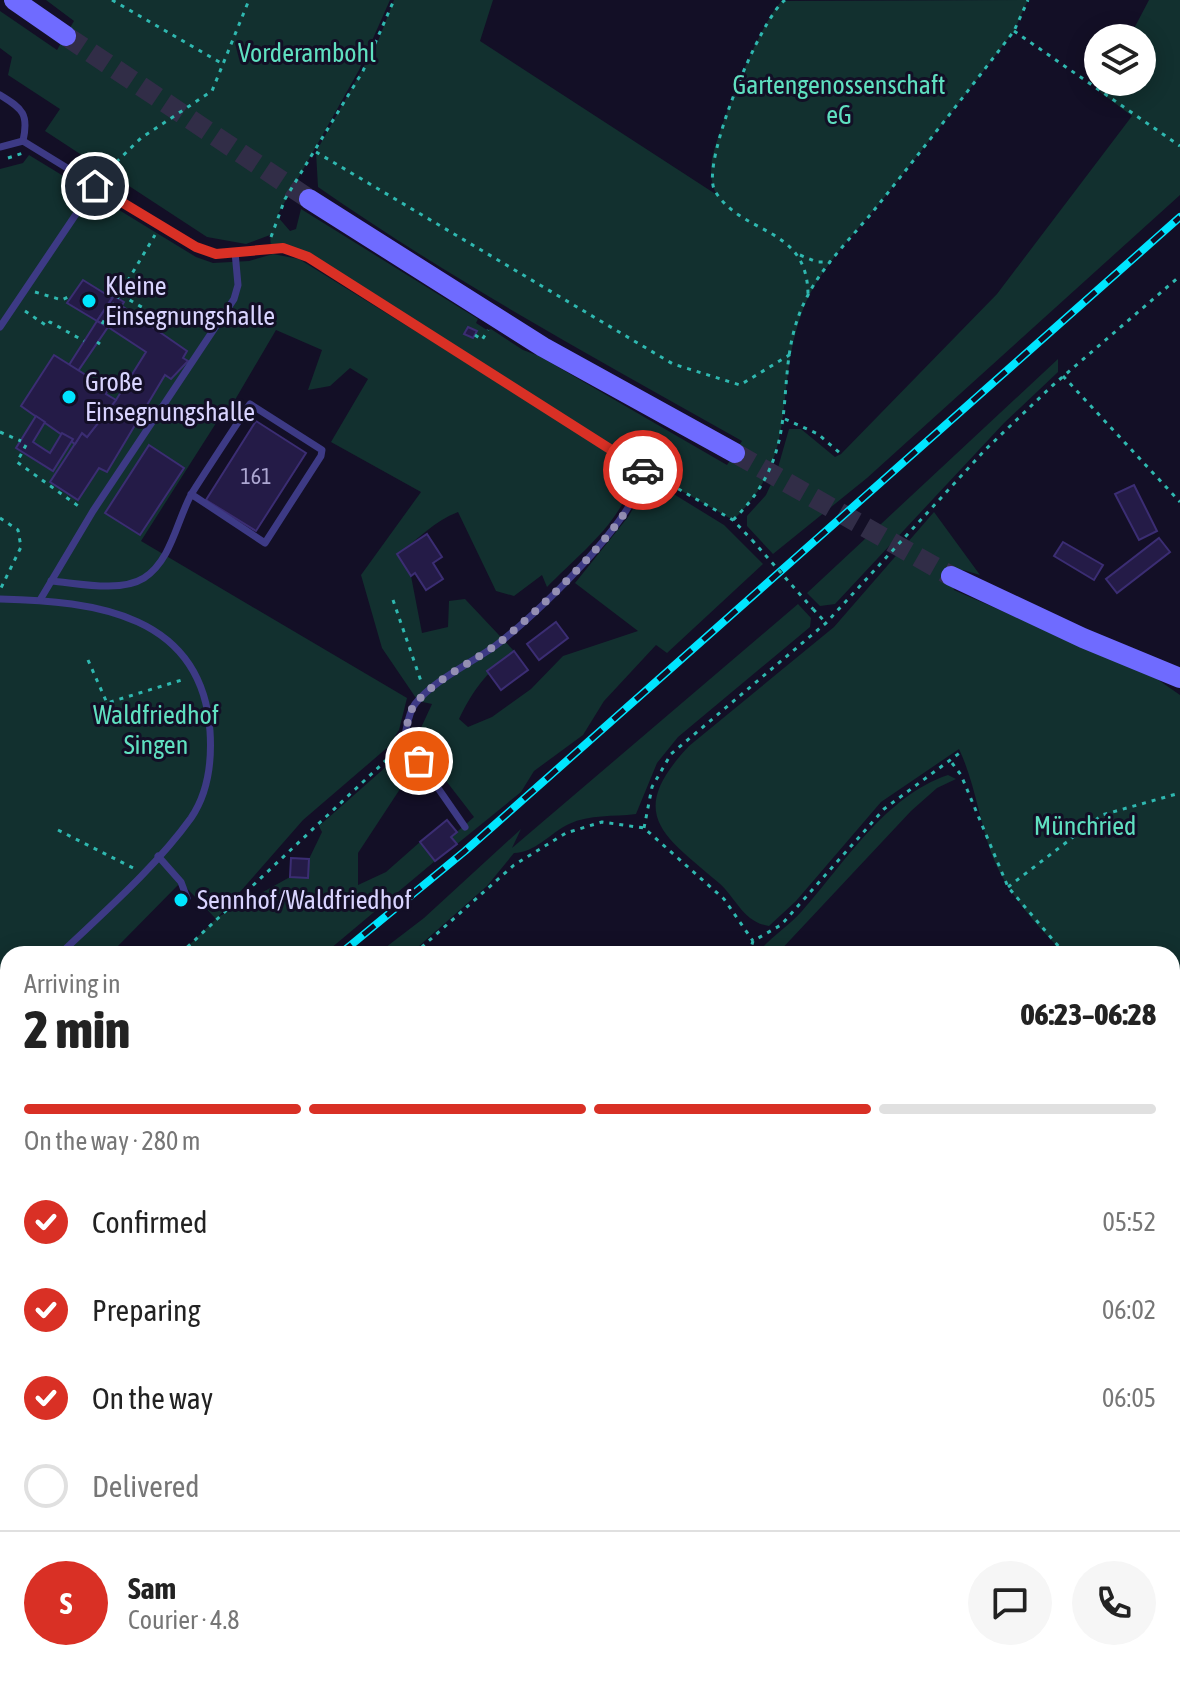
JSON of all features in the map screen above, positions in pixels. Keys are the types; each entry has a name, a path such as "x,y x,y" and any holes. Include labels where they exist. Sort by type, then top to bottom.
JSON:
{"main road":[{"path":"14,0 66,36"},
{"path":"309,199 543,347 735,453"},
{"path":"951,576 1083,638 1180,678"}],"lane":[{"path":"0,95 23,110 28,118 23,141"},
{"path":"0,147 23,141 161,225 216,254 283,248 308,257 643,469 638,489 612,528 577,571 498,643 425,695 412,708 404,739 465,827"},
{"path":"0,327 95,186"},
{"path":"40,600 91,515 234,299 238,285 235,252"},
{"path":"51,581 126,584 145,578 172,543 175,526 191,494 250,404 322,450 265,543 191,494"},
{"path":"0,599 82,605 135,619 175,645 196,675 209,713 211,754 207,780 192,817 158,856 68,946"},
{"path":"158,856 181,882 187,898"}],"path":[{"path":"112,0 221,63"},
{"path":"95,186 141,138 212,91 249,0"},
{"path":"271,249 276,216 363,71 394,0"},
{"path":"785,0 774,9 762,30 718,140 711,177 713,189 731,207 800,255 817,262 833,262"},
{"path":"808,294 1014,31 1028,0"},
{"path":"1014,31 1180,146"},
{"path":"316,152 673,364 740,385 791,354"},
{"path":"102,324 161,225"},
{"path":"733,520 754,500 773,463 785,419 791,354 808,294 808,275 800,255"},
{"path":"644,828 652,787 671,754 826,623 976,459 1063,376 1180,276"},
{"path":"27,286 62,300 72,295"},
{"path":"121,295 145,309"},
{"path":"14,305 47,326 50,322 84,341"},
{"path":"1063,376 1180,502"},
{"path":"785,419 818,434 841,454"},
{"path":"0,432 21,441"},
{"path":"26,445 17,462 91,515"},
{"path":"643,469 733,520 826,623"},
{"path":"0,518 18,530 21,547 15,567 2,576 0,590"},
{"path":"393,600 425,695"},
{"path":"88,660 107,703 196,675"},
{"path":"189,946 394,754 404,739"},
{"path":"751,946 753,941 781,925 884,809 961,752"},
{"path":"951,762 961,775 1008,887 1058,946"},
{"path":"1008,887 1102,815 1180,793"},
{"path":"423,946 514,865 566,833 602,822 644,828 724,899 753,941"},
{"path":"58,830 142,872"}],"green space":[{"path":"46,0 390,0 359,70 277,216 290,231 296,229 301,209 478,319 476,323 487,330 491,329 523,350 539,356 727,465 742,441 474,287 318,187 316,152 378,41 394,0 493,0 480,41 717,195 711,173 716,144 752,52 782,1 1028,0 1014,31 825,270 806,301 792,346 777,448 768,473 754,496 733,520 643,469 308,257 271,249 270,235 246,244 207,237 45,131 60,109 8,75 12,57 0,48 0,11 57,50 74,21"},
{"path":"1149,0 1180,0 1180,195 867,478 773,554 747,526 747,516 766,495 777,471 789,429 801,429 835,457 841,454 997,294 1132,116 1105,96 1156,96 1156,24 1136,24"},
{"name":"Waldfriedhof Singen","path":"29,155 196,257 213,263 249,261 273,254 299,259 622,459 632,481 618,511 547,587 542,575 514,596 496,591 458,512 434,525 397,554 411,576 422,633 448,627 449,601 465,599 514,651 489,673 470,699 459,719 468,727 492,717 531,689 563,656 638,631 575,583 628,517 647,485 659,485 724,525 763,564 667,653 656,645 604,701 583,735 534,771 521,792 457,844 451,837 474,817 423,751 420,730 432,704 418,701 382,648 361,575 421,492 331,442 368,379 350,368 330,386 308,390 322,350 276,330 222,422 218,420 141,541 407,698 399,730 388,747 303,820 218,917 290,877 307,878 309,859 322,832 319,826 414,742 400,789 358,853 358,885 386,872 420,842 435,861 334,946 188,946 216,919 181,882 118,946 0,946 0,169 23,163"},
{"path":"1058,359 1058,372 1004,423 835,604 820,606 807,593"},
{"name":"Münchried","path":"934,512 980,575 963,570 952,575 954,590 1157,679 1180,695 1180,946 1057,946 1023,908 998,868 959,749 881,802 796,901 769,926 746,915 725,889 668,836 659,822 656,807 659,789 670,769 689,746 834,627"},
{"path":"798,604 811,618 810,627 678,737 657,763 636,814 577,821 529,850 514,853 487,886 419,946 387,946 424,918 521,829 512,848"},
{"path":"948,775 956,779 937,788 911,811 784,946 764,946 802,911 867,833 905,798"}],"building":[{"name":"Kleine Einsegnungshalle","path":"83,280 112,298 97,321 67,303"},
{"path":"114,296 124,302 108,327 97,321"},
{"path":"122,306 187,351 183,358 188,361 171,379 165,375 107,472 99,468 78,500 50,482 82,433 87,437 116,400 146,352 108,327"},
{"path":"97,321 108,327 78,371 69,365"},
{"path":"468,327 477,331 473,338 464,334"},
{"name":"Große Einsegnungshalle","path":"54,355 108,389 106,394 116,400 87,437 82,433 75,444 21,406"},
{"path":"36,416 45,422 33,442 50,453 62,433 73,439 53,471 16,448"},
{"path":"256,421 306,453 256,531 206,500"},
{"path":"149,445 184,468 140,535 105,513"},
{"path":"1134,485 1157,531 1139,540 1115,494"},
{"path":"427,534 442,557 433,563 443,579 426,590 415,573 411,576 397,554"},
{"path":"1159,538 1170,552 1117,593 1106,579"},
{"path":"1063,542 1103,565 1094,580 1054,556"},
{"path":"556,622 568,638 539,660 527,644"},
{"path":"514,651 528,670 501,690 487,671"},
{"path":"447,820 457,832 451,837 457,844 435,861 420,842"},
{"path":"291,858 309,859 308,878 290,877"}],"tunnel":[{"path":"66,36 309,199"},
{"path":"735,453 951,576"}],"railway":[{"path":"350,946 465,851 1180,217"}],"way so far":[{"path":"419,761 404,739 412,708 533,615 577,571 612,528 638,489 643,470"}],"place":[{"name":"Kleine Einsegnungshalle","path":"89,301"},
{"name":"Große Einsegnungshalle","path":"69,397"},
{"name":"Sennhof/Waldfriedhof","path":"181,900"}],"route":[{"path":"95,186 196,247 216,254 283,248 308,257 643,470"}],"park label":[{"name":"Vorderambohl","path":"307,53"},
{"name":"Gartengenossenschaft eG","path":"839,100"}]}
